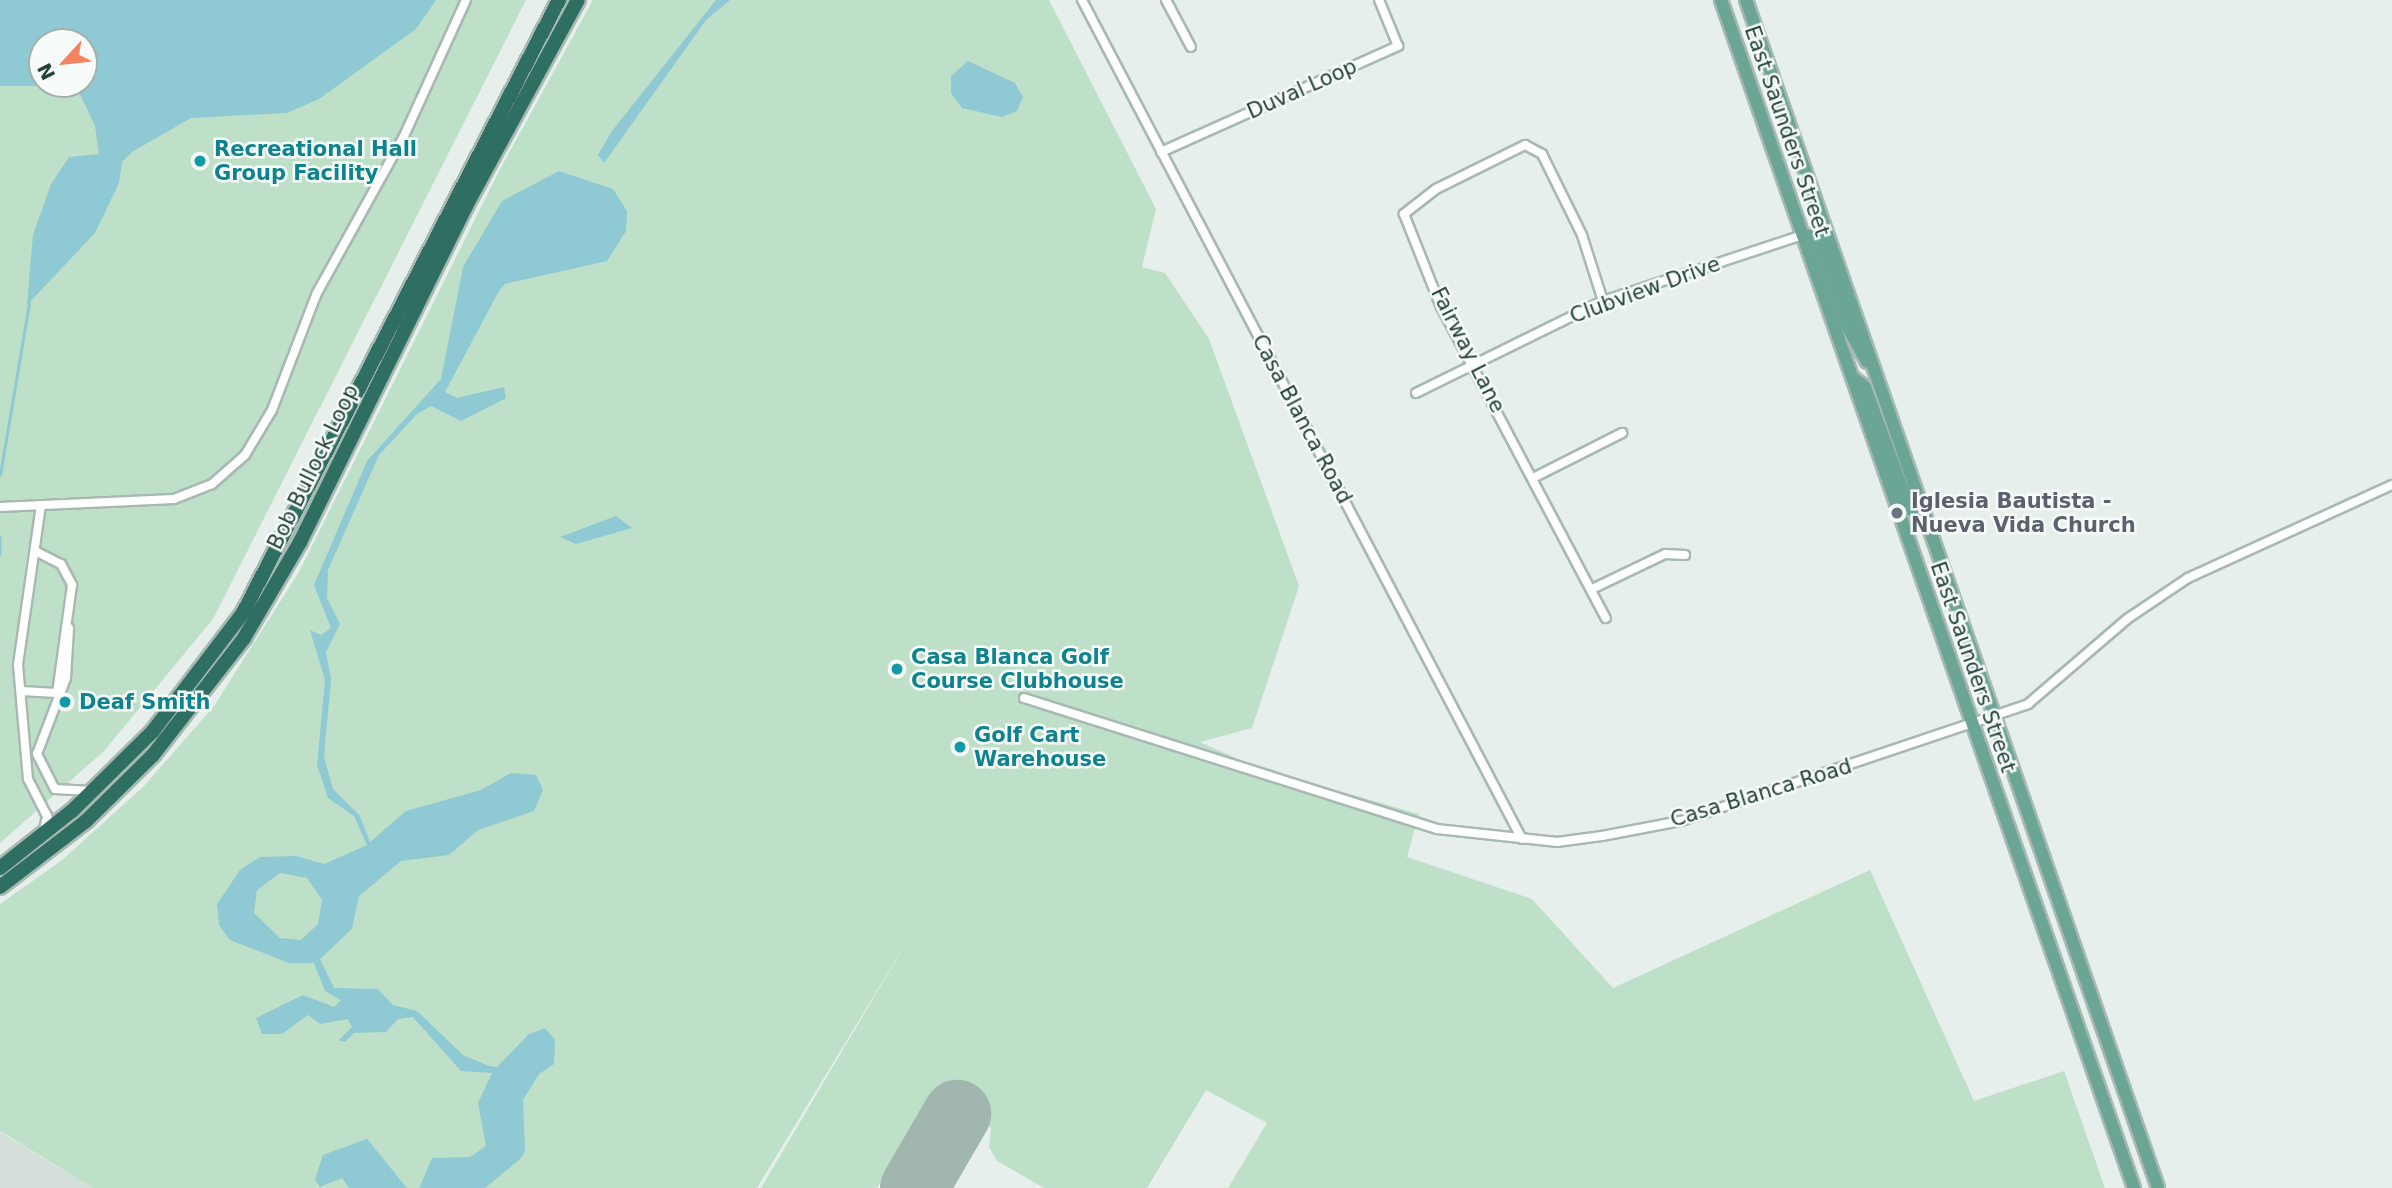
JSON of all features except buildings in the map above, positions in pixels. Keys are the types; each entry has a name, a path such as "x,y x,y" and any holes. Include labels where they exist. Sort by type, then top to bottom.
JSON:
{"highway":[{"name":"Bob Bullock Loop","path":"0,868 97,788 200,675 262,581 432,235 559,0"},
{"name":"Bob Bullock Loop","path":"0,887 86,821 153,755 244,638 300,542 466,206 578,0"}],"main road":[{"name":"East Saunders Street","path":"1721,0 2134,1188"},
{"name":"East Saunders Street","path":"1746,0 2158,1188"},
{"path":"1802,235 1816,237 1851,334 1876,373"},
{"path":"1852,377 1866,387 1910,509 1925,516"}],"street":[{"path":"0,507 174,499 212,484 245,455 272,410 317,293 404,136 466,0"},
{"name":"Casa Blanca Road","path":"1083,0 1522,839"},
{"path":"1166,0 1191,47"},
{"name":"Duval Loop","path":"1161,152 1398,46 1379,0"},
{"name":"Fairway Lane","path":"1603,301 1582,234 1542,153 1525,145 1436,189 1404,214 1441,307 1474,363 1606,618"},
{"name":"Clubview Drive","path":"1416,393 1603,301 1802,235"},
{"path":"1533,478 1622,433"},
{"name":"Casa Blanca Road","path":"1024,698 1111,722 1358,808 1437,829 1557,842 1681,821 2039,699 2127,618 2188,578 2392,485"},
{"path":"40,505 37,552 19,650 28,779 47,816 42,836"},
{"path":"37,552 58,561 70,578 69,628 57,693 39,741 39,764 64,794 97,788"},
{"path":"1592,589 1665,554 1685,555"},
{"path":"21,691 57,693"}],"shaded area":[{"path":"0,1132 93,1188 0,1188"}],"green space":[{"path":"0,0 526,0 213,619 104,751 0,843"},
{"path":"593,0 1049,0 1156,209 1142,267 1165,273 1209,339 1299,586 1252,728 1200,742 1256,767 1419,814 1407,857 1532,899 1613,988 1870,870 1974,1101 2064,1071 2105,1188 1228,1188 1267,1123 1206,1090 1147,1188 1044,1188 997,1161 989,1147 991,1128 932,1094 877,1188 761,1188 912,933 757,1188 93,1188 0,1131 0,904 61,861 144,786 214,706 299,572 499,171"}],"water":[{"path":"0,0 436,0 416,29 319,99 287,113 191,118 132,152 122,162 119,183 95,233 27,305 33,235 51,184 69,157 99,154 95,126 82,98 98,98 98,28 28,28 28,86 0,86"},
{"path":"716,0 730,0 706,20 604,163 598,155 612,131"},
{"path":"968,61 1015,83 1023,97 1017,111 1002,117 962,108 951,93 951,76"},
{"path":"559,171 613,189 627,211 626,231 607,261 505,284 445,392 457,398 504,387 506,398 461,421 431,406 417,414 379,455 328,570 327,598 340,624 326,652 331,679 324,757 333,789 360,816 370,842 406,811 481,790 511,773 536,775 543,790 534,811 478,830 449,855 401,861 359,896 352,929 320,959 334,988 378,989 393,1005 417,1011 463,1055 489,1066 497,1067 529,1034 545,1028 555,1040 554,1064 539,1074 523,1100 525,1152 519,1160 485,1188 419,1188 432,1158 470,1157 486,1146 478,1103 492,1073 461,1071 413,1017 398,1019 386,1032 354,1033 345,1042 339,1040 352,1027 348,1019 320,1024 308,1015 282,1034 262,1034 256,1018 303,995 334,1007 341,1000 325,991 314,963 289,963 230,940 219,925 217,904 240,870 260,857 296,856 324,864 367,845 354,816 328,798 317,765 325,680 310,630 321,635 331,628 314,585 367,461 441,379 463,267 502,201","holes":["280,873 307,878 322,900 318,924 301,940 280,938 254,913 257,890"]},
{"path":"616,516 632,528 576,544 560,537"},
{"path":"367,1139 407,1188 349,1188 342,1178 320,1187 315,1180 323,1155"}],"waterway":[{"path":"0,475 29,303"},
{"path":"0,537 0,554"}],"runway":[{"path":"914,1188 957,1114"}],"place":[{"name":"Recreational Hall Group Facility","path":"200,161"},
{"name":"Iglesia Bautista - Nueva Vida Church","path":"1897,513"},
{"name":"Casa Blanca Golf Course Clubhouse","path":"897,669"},
{"name":"Deaf Smith","path":"65,702"},
{"name":"Golf Cart Warehouse","path":"960,747"}]}
